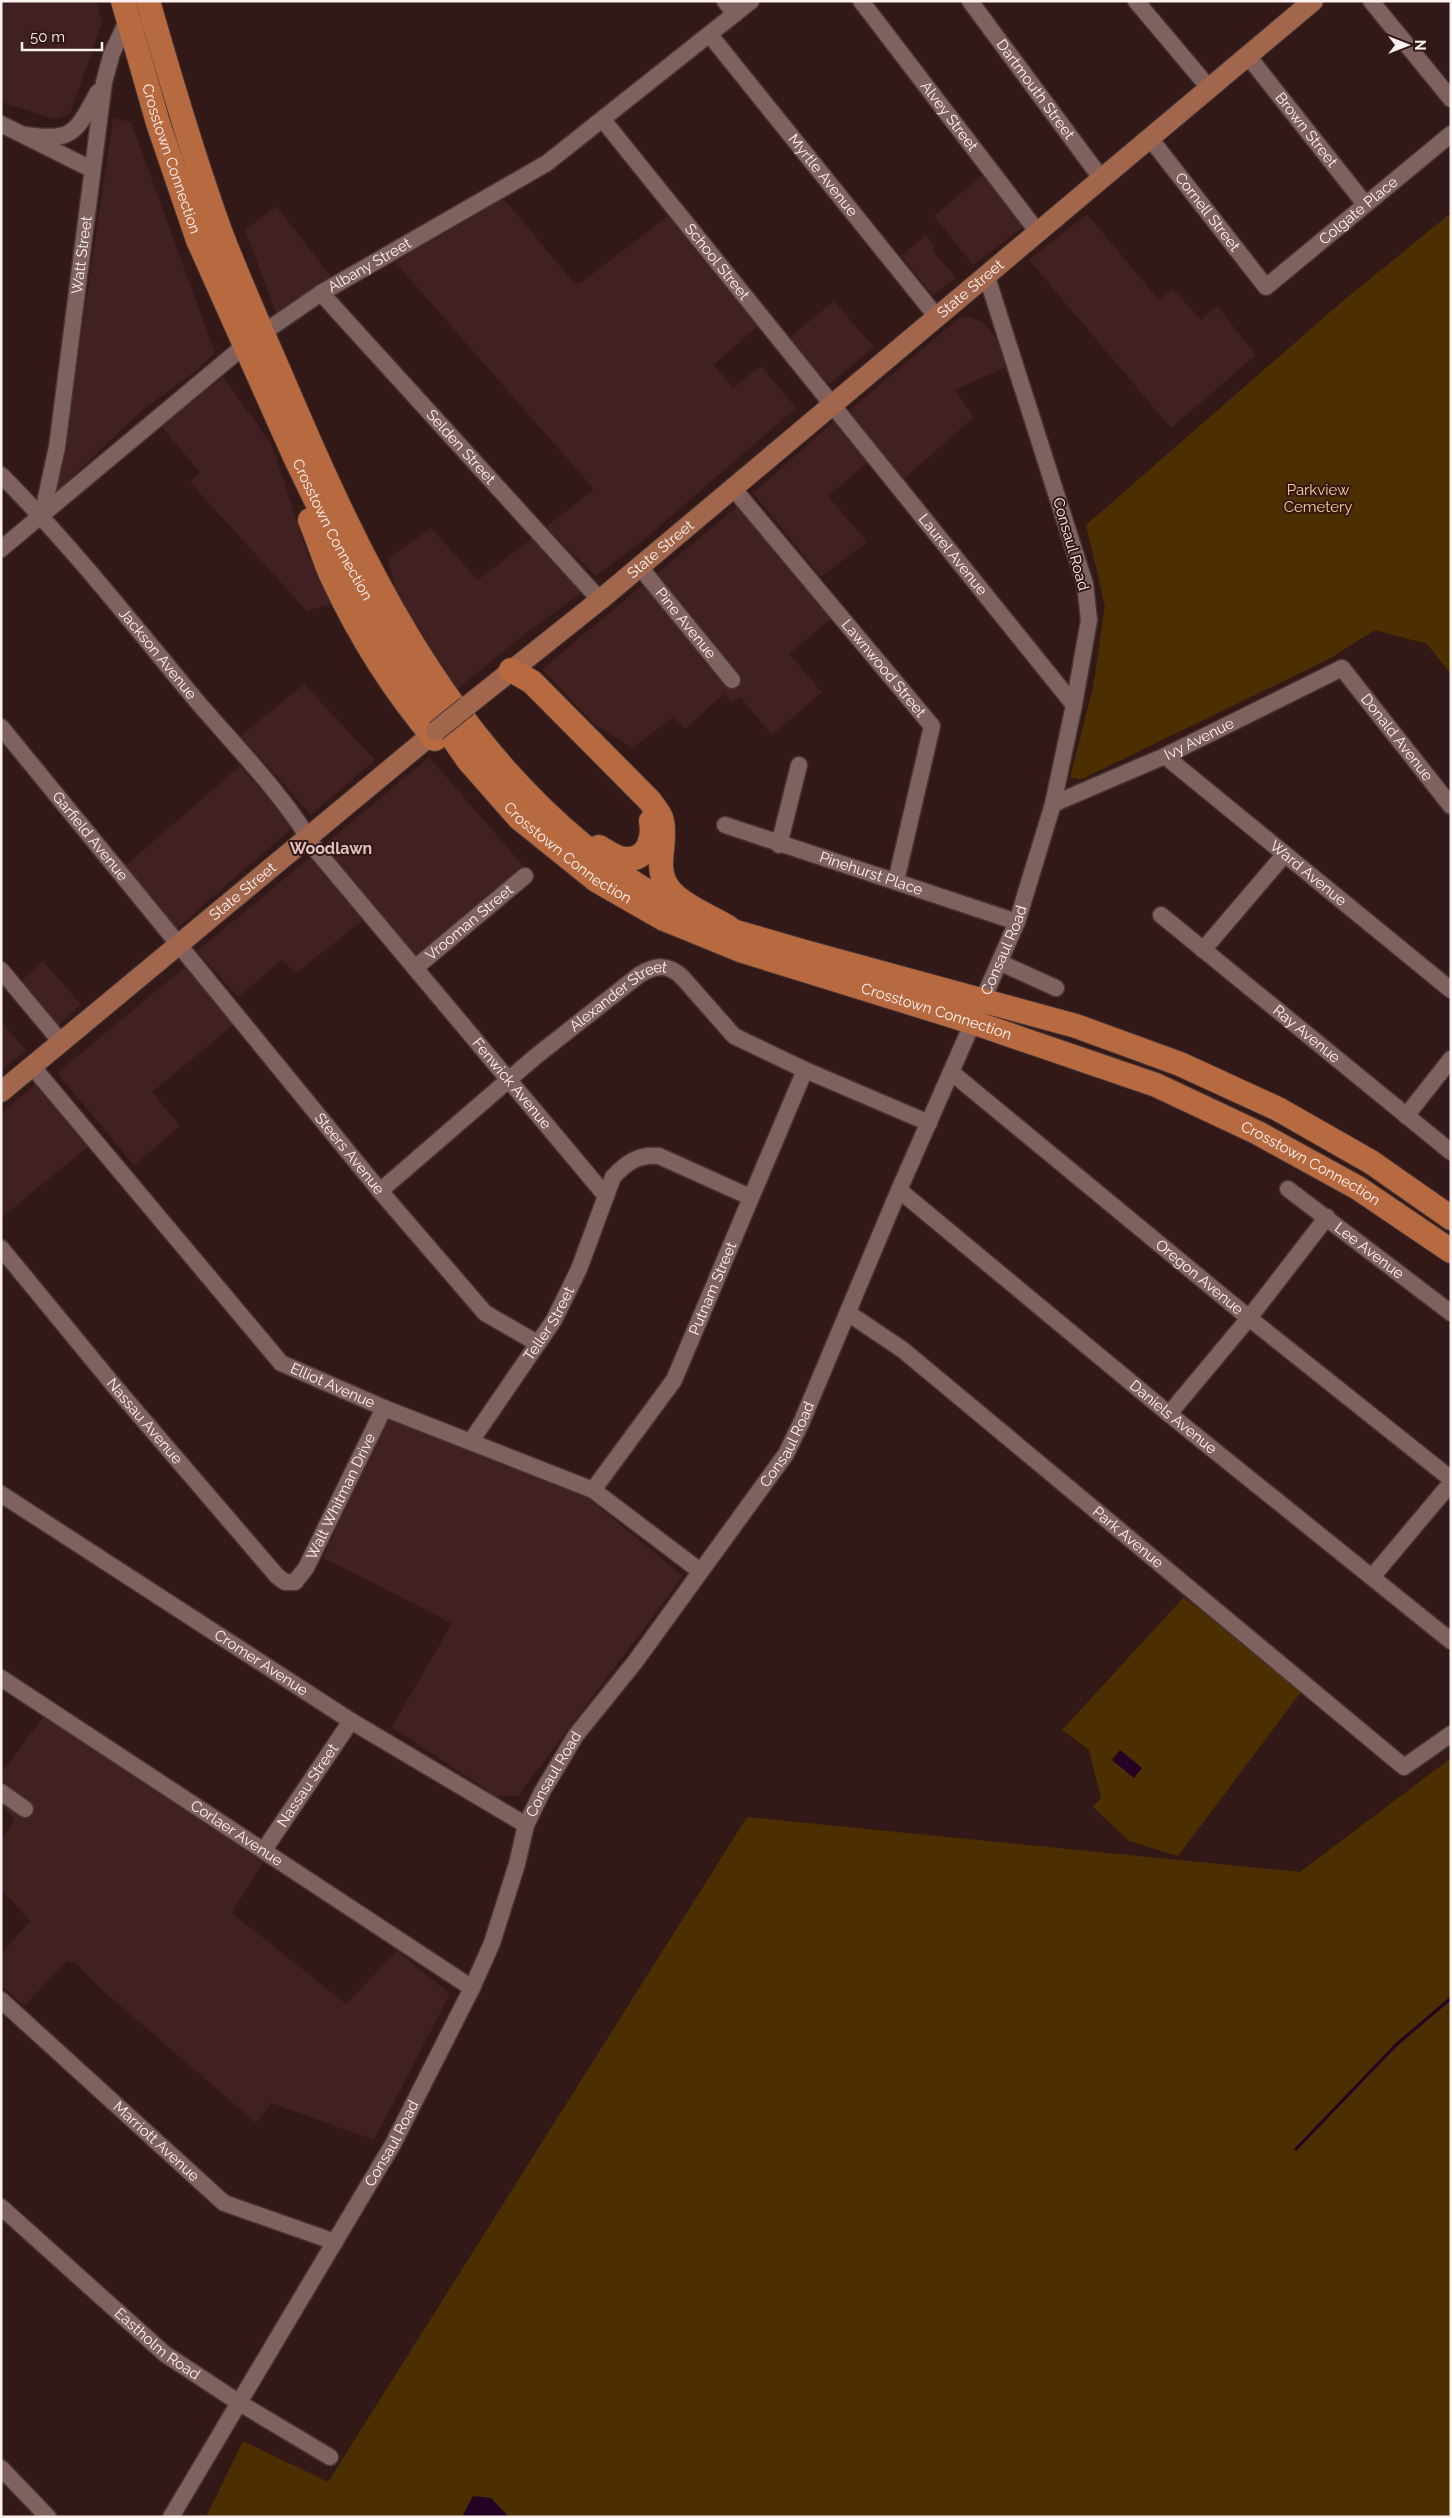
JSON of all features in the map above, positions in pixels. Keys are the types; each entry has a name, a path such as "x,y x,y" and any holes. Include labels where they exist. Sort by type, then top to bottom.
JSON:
{"highway":[{"name":"Crosstown Connection","path":"148,1 183,124 220,230 254,341 255,371 333,536 419,689 468,760 519,818 596,880 664,919 738,941 1156,1085 1258,1133 1358,1188 1451,1252"},
{"name":"Crosstown Connection","path":"129,7 158,123 198,240 315,455 382,594 420,656 477,738 539,807 605,864 670,904 738,941 983,1000 1076,1026 1171,1061 1278,1109 1372,1162 1451,1218"},
{"path":"255,371 267,415 332,576 362,634 392,682 487,801 545,856 584,885 632,914 670,931 738,941"},
{"path":"511,670 523,690 643,805 653,834 650,845 644,852 622,859 565,830"},
{"path":"511,670 532,682 650,801 662,819 664,844 660,867 667,886 684,902 738,941"}],"main road":[{"name":"State Street","path":"1,1092 433,733 600,600 1149,137 1210,89 1248,56 1301,5"}],"street":[{"name":"Albany Street","path":"1,549 254,341 321,293 547,164 710,35 730,8 751,1"},
{"name":"Alvey Street","path":"861,1 1037,231"},
{"name":"Dartmouth Street","path":"970,1 1101,178"},
{"path":"1136,1 1210,89"},
{"path":"1371,1 1451,99"},
{"name":"Watt Street","path":"42,516 57,447 91,169 104,82 112,53 129,7"},
{"name":"Myrtle Avenue","path":"710,35 936,316"},
{"name":"Brown Street","path":"1248,56 1365,204"},
{"path":"25,135 62,137 71,132 79,126 104,82"},
{"name":"School Street","path":"603,120 833,403"},
{"path":"1,124 91,169"},
{"name":"Colgate Place","path":"1266,287 1451,134"},
{"name":"Cornell Street","path":"1149,137 1266,287"},
{"name":"Consaul Road","path":"171,2517 393,2144 472,1988 492,1943 517,1864 526,1825 542,1792 576,1735 635,1662 786,1454 802,1421 899,1190 1017,922 1053,804 1074,705 1089,620 1085,584 986,274"},
{"name":"Selden Street","path":"321,293 600,600"},
{"name":"Laurel Avenue","path":"833,403 1074,705"},
{"name":"Jackson Avenue","path":"1,475 42,516 301,824 308,836"},
{"name":"Lawnwood Street","path":"733,488 932,726 896,881"},
{"name":"Pine Avenue","path":"639,566 732,680"},
{"name":"Ivy Avenue","path":"1053,804 1165,756 1342,668"},
{"name":"Donald Avenue","path":"1342,668 1451,806"},
{"name":"Garfield Avenue","path":"1,727 181,944"},
{"name":"Ward Avenue","path":"1165,756 1451,990"},
{"path":"779,845 799,765"},
{"name":"Pinehurst Place","path":"725,825 779,845 896,881 1017,922"},
{"name":"Fenwick Avenue","path":"308,836 316,850 606,1196"},
{"path":"1203,950 1284,855"},
{"name":"Vrooman Street","path":"415,968 525,876"},
{"name":"Ray Avenue","path":"1161,915 1451,1152"},
{"name":"Steers Avenue","path":"181,944 380,1192 485,1313 537,1343"},
{"path":"1000,963 1056,988"},
{"name":"Alexander Street","path":"380,1192 508,1081 639,974 650,968 664,965 679,974 734,1036 805,1070 929,1123"},
{"path":"1,970 61,1042"},
{"path":"1406,1116 1451,1059"},
{"name":"Elliot Avenue","path":"32,1066 281,1363 384,1408 593,1490 700,1571"},
{"name":"Putnam Street","path":"593,1490 674,1380 805,1070"},
{"name":"Oregon Avenue","path":"951,1072 1249,1318 1451,1479"},
{"path":"606,1196 613,1177 623,1166 635,1158 648,1154 659,1156 750,1198"},
{"name":"Lee Avenue","path":"1288,1189 1327,1217 1451,1314"},
{"name":"Daniels Avenue","path":"899,1190 1169,1414 1451,1641"},
{"name":"Teller Street","path":"471,1441 554,1320 579,1268 606,1196"},
{"path":"1169,1414 1249,1318 1327,1217"},
{"name":"Nassau Avenue","path":"1,1248 116,1388 277,1576 285,1582 295,1582"},
{"name":"Park Avenue","path":"848,1313 902,1350 1404,1767 1451,1734"},
{"name":"Walt Whitman Drive","path":"295,1582 306,1568 384,1408"},
{"path":"1372,1577 1451,1483"},
{"name":"Cromer Avenue","path":"1,1494 351,1721 526,1825"},
{"name":"Corlaer Avenue","path":"1,1678 472,1988"},
{"name":"Nassau Street","path":"264,1850 351,1721"},
{"path":"1,1792 24,1808"},
{"name":"Marriott Avenue","path":"1,2000 224,2203 335,2242"},
{"name":"Eastholm Road","path":"1,2207 164,2354 330,2458"},
{"path":"1,2468 48,2517"}],"shaded area":[{"path":"1,1 97,1 102,23 70,114 55,119 1,102"},
{"path":"113,118 131,122 215,353 193,373 145,408 57,491 54,488 70,413"},
{"path":"985,173 1023,222 1022,228 973,265 934,216"},
{"path":"504,199 575,284 582,282 669,215 761,323 714,365 733,388 761,366 796,408 641,542 596,576 546,527 594,489 395,262"},
{"path":"276,206 333,279 277,315 245,230"},
{"path":"1087,214 1159,300 1173,289 1201,320 1217,306 1256,355 1171,428 1029,260"},
{"path":"926,235 934,245 933,251 956,278 933,295 901,256"},
{"path":"834,301 874,347 831,383 826,382 789,338"},
{"path":"969,317 983,322 998,340 1008,366 955,390 974,417 904,479 852,415 851,409 959,318"},
{"path":"223,377 272,445 308,555 332,604 307,611 190,482 200,472 160,425"},
{"path":"835,421 869,461 828,496 867,542 821,577 753,493"},
{"path":"739,505 833,617 789,654 822,692 772,735 740,697 732,703 724,694 685,729 674,717 632,748 593,723 542,669"},
{"path":"431,528 478,580 535,536 584,591 526,633 454,692 401,610 388,559"},
{"path":"304,684 375,760 311,815 241,736"},
{"path":"429,757 526,869 415,961 324,845"},
{"path":"240,766 293,827 177,928 124,867"},
{"path":"312,856 366,918 296,973 282,960 238,997 197,951"},
{"path":"43,961 81,1005 57,1026 20,982"},
{"path":"185,967 233,1025 152,1092 180,1126 134,1165 57,1073"},
{"path":"1,1021 26,1050 1,1071"},
{"path":"38,1082 90,1145 1,1218 1,1113"},
{"path":"387,1419 584,1495 683,1576 518,1796 496,1796 392,1727 452,1623 323,1558"},
{"path":"44,1716 263,1862 232,1913 346,2004 397,1951 450,1994 374,2140 271,2103 256,2123 99,1987 77,1964 67,1961 24,2006 1,1985 1,1954 30,1921 1,1889 1,1840 15,1820 1,1805 1,1773"},
{"path":"1120,1750 1142,1768 1134,1778 1112,1760"},
{"path":"473,2496 491,2498 509,2517 462,2517"}],"green space":[{"name":"Parkview Cemetery","path":"1451,213 1451,674 1427,644 1375,630 1329,659 1082,779 1070,778 1093,687 1105,606 1086,525 1344,300"},
{"path":"1184,1597 1301,1692 1178,1856 1129,1841 1093,1807 1101,1798 1089,1750 1062,1730"},
{"path":"1451,1758 1451,2517 206,2517 243,2441 328,2482 747,1817 1300,1872"}],"waterway":[{"path":"1296,2149 1396,2045 1451,1998"}],"district":[{"name":"Woodlawn","path":"331,848"}]}
